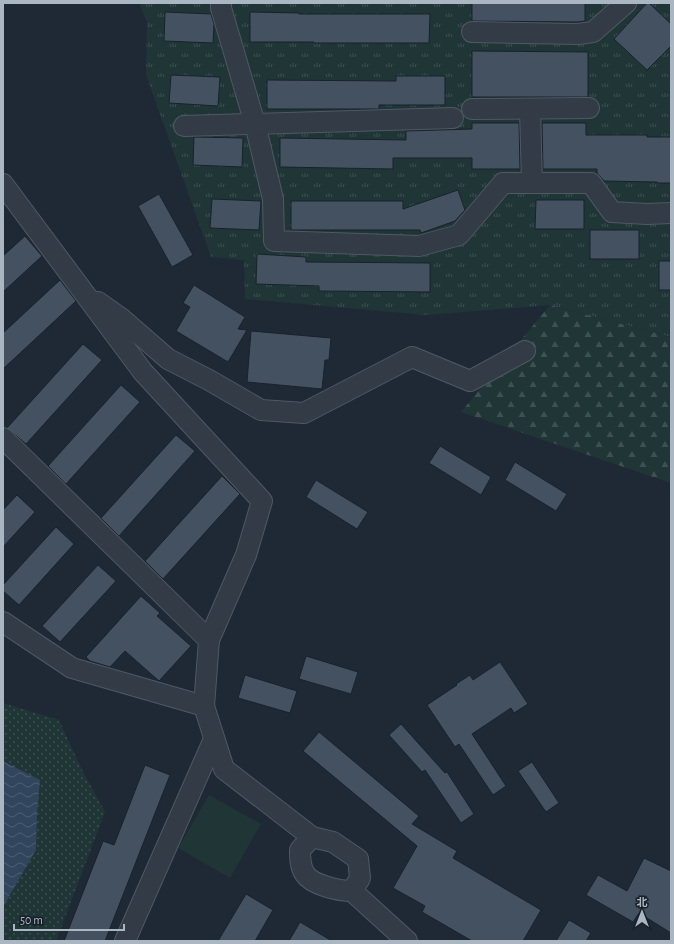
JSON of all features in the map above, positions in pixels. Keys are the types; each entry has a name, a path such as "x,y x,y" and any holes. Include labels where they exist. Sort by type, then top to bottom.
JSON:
{"street":[{"path":"221,3 221,8 255,124 273,199 274,241 419,246 459,235 502,183 591,183 612,212 647,214 671,213"},
{"path":"472,32 578,34 593,32 626,3"},
{"path":"472,109 589,108"},
{"path":"530,109 532,183"},
{"path":"184,126 453,118"},
{"path":"4,187 143,372 262,501 246,555 208,640 204,706 224,769 312,837 333,842 358,859 360,878 352,891"},
{"path":"85,293 122,319 168,359 209,380 261,410 304,413 412,357 470,381 525,351"},
{"path":"3,438 208,640"},
{"path":"3,622 72,668 204,706"},
{"path":"125,941 214,740"},
{"path":"312,837 300,850 300,864 305,876 326,887 352,891 407,941"}],"green space":[{"path":"139,3 671,3 671,337 550,305 426,315 245,299 244,260 211,257 146,75 147,22"},
{"path":"550,305 671,337 671,483 461,412"},
{"path":"3,703 59,720 82,770 105,812 56,941 3,941"},
{"path":"209,795 261,824 230,878 178,848"}],"water":[{"path":"3,761 40,780 36,850 3,907"}],"building":[{"path":"472,3 585,3 585,21 472,21"},
{"path":"647,3 649,3 671,24 671,46 647,70 614,39"},
{"path":"165,12 211,14 214,24 213,43 164,41"},
{"path":"250,12 299,14 430,14 429,43 250,42"},
{"path":"472,51 588,52 588,97 472,97"},
{"path":"171,75 220,77 218,106 169,103"},
{"path":"396,76 445,76 445,105 379,105 379,109 267,109 267,80 396,81"},
{"path":"472,123 519,123 520,169 472,169 472,158 393,158 393,169 280,167 280,138 406,140 406,131 472,129"},
{"path":"542,123 586,123 586,135 647,135 647,137 671,137 671,183 604,181 597,173 597,169 543,169"},
{"path":"194,137 243,138 242,167 193,165"},
{"path":"458,190 465,210 455,221 421,233 420,230 291,230 291,201 403,201 403,209"},
{"path":"159,194 193,255 172,267 138,206"},
{"path":"212,199 261,201 259,230 210,228"},
{"path":"536,200 584,200 584,229 535,229"},
{"path":"590,230 639,230 639,259 590,259"},
{"path":"25,236 42,256 3,292 3,256"},
{"path":"257,254 306,257 306,262 430,263 430,292 319,291 319,286 256,284"},
{"path":"659,261 671,261 671,290 659,290"},
{"path":"60,280 76,301 3,369 3,333"},
{"path":"194,285 245,317 238,329 247,330 228,362 176,331 190,307 183,303"},
{"path":"251,331 331,338 329,360 325,360 322,389 247,382"},
{"path":"83,344 102,360 26,444 7,428"},
{"path":"121,385 140,402 66,484 48,466"},
{"path":"176,435 195,451 119,536 101,518"},
{"path":"440,446 491,477 481,495 429,463"},
{"path":"515,462 567,494 556,511 505,480"},
{"path":"222,476 240,494 163,579 145,561"},
{"path":"316,480 368,512 357,529 306,497"},
{"path":"17,495 35,512 3,547 3,510"},
{"path":"56,527 74,544 19,605 3,591 3,585"},
{"path":"98,565 116,581 60,642 42,626"},
{"path":"141,596 160,613 157,616 191,646 159,681 125,651 110,667 90,661 86,657"},
{"path":"306,656 358,672 351,694 299,679"},
{"path":"500,662 528,704 514,713 511,708 472,734 506,786 493,795 459,744 455,747 427,705 470,675 473,680"},
{"path":"245,675 297,691 290,713 238,698"},
{"path":"401,724 445,773 447,772 474,814 461,823 425,770 422,772 389,735"},
{"path":"319,732 419,816 412,824 457,851 453,858 541,910 523,941 472,941 422,912 425,906 393,888 417,846 303,751"},
{"path":"532,762 559,803 546,812 518,771"},
{"path":"145,765 170,775 105,941 64,941 103,841 114,845"},
{"path":"644,858 671,871 671,933 639,913 633,922 586,895 598,875 627,891"},
{"path":"246,894 273,910 255,941 218,941"},
{"path":"569,920 591,933 586,941 556,941"},
{"path":"300,922 332,941 289,941"}]}
